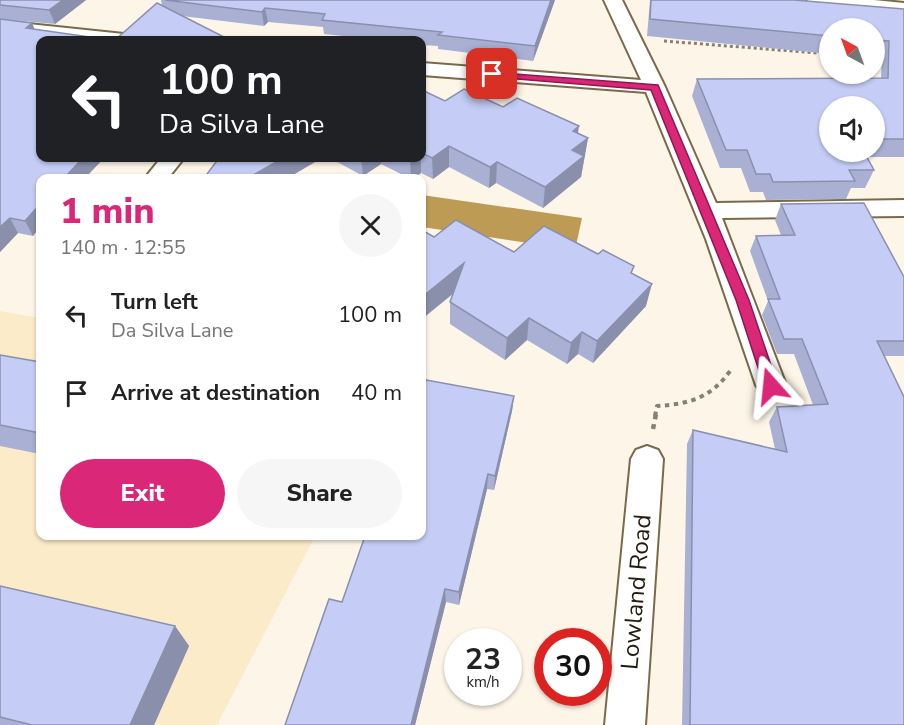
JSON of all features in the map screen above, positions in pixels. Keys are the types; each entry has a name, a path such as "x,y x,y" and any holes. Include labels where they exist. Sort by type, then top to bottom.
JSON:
{"street":[{"path":"613,0 655,87 743,300 771,386"},
{"path":"816,0 904,8"},
{"path":"0,26 89,36"},
{"path":"426,69 655,87"},
{"path":"159,174 170,162"},
{"path":"706,211 904,208"},
{"name":"Lowland Road","path":"624,725 647,459"}],"path":[{"path":"656,40 819,53"},
{"path":"647,459 657,406 688,404 719,389 730,371"}],"shaded area":[{"path":"426,196 582,218 575,250 426,228"},
{"path":"0,311 36,317 36,540 313,540 217,725 0,725"}],"building":[{"path":"0,0 63,0 49,10 0,5"},
{"path":"165,0 551,0 535,46 438,35 442,32 322,20 325,14 265,8 262,12"},
{"path":"651,0 794,0 904,9 904,139 885,139 885,96 819,96 819,162 870,162 874,170 849,170 855,181 773,182 770,174 756,174 747,150 726,150 697,79 819,78 819,84 885,84 885,78 888,78 889,41 885,41 885,18 819,18 819,35 650,19"},
{"path":"157,3 222,36 120,36"},
{"path":"0,19 32,23 26,28 83,36 36,36 36,162 79,162 68,174 36,174 36,209 25,221 10,218 0,227"},
{"path":"464,89 503,107 517,98 579,126 573,131 588,138 572,150 584,156 545,187 497,162 490,167 449,146 432,158 426,155 426,92 445,101"},
{"path":"216,162 276,162 255,174 207,174"},
{"path":"864,203 904,277 904,341 877,341 904,397 904,725 690,725 693,430 787,452 777,407 828,404 802,339 784,339 768,299 780,299 756,236 795,235 781,204"},
{"path":"456,220 514,252 544,226 598,254 603,250 634,266 631,273 652,284 597,341 582,332 571,343 529,318 507,338 450,302 464,263 426,294 426,232 434,237"},
{"path":"0,355 36,361 36,432 0,425"},
{"path":"426,380 514,396 495,476 488,474 459,592 445,589 411,725 285,725 329,599 342,602 364,540 426,540"},
{"path":"0,586 175,626 130,725 32,725 0,717"}],"route":[{"path":"492,74 655,87 743,300 771,386"}]}
